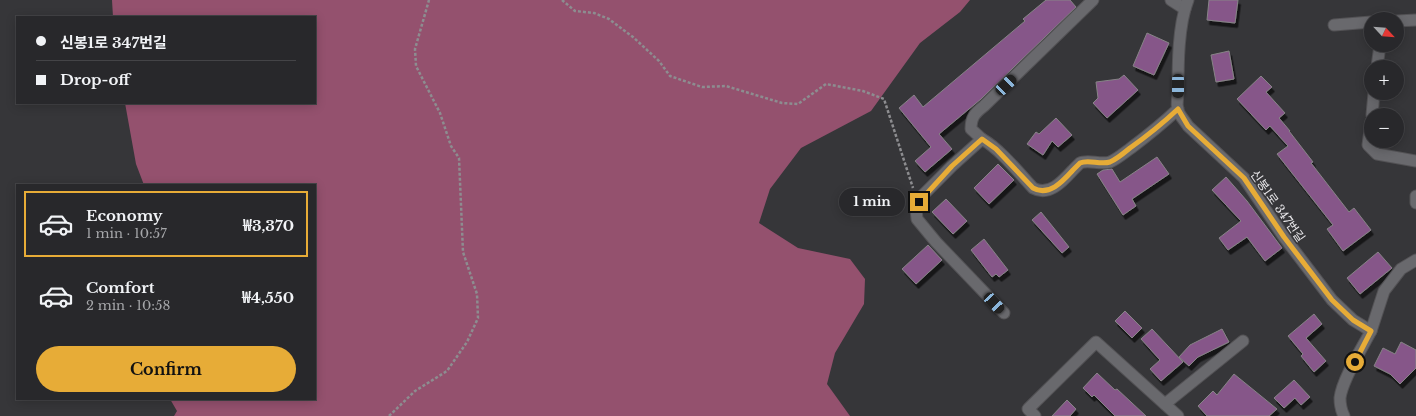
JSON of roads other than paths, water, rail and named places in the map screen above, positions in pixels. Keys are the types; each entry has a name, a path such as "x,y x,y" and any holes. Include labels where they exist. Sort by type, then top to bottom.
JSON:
{"street":[{"path":"1093,0 975,113 971,120 971,129 996,149 1033,188 1038,191 1044,191 1052,188 1063,181 1080,163 1087,161 1096,163 1109,162 1152,133 1178,109 1178,74 1186,4 1171,0"},
{"path":"1404,21 1416,20"},
{"path":"1334,25 1364,23"},
{"name":"신봉1로 347번길","path":"1178,109 1188,126 1244,178 1284,237 1332,300 1353,320 1371,331"},
{"path":"982,139 952,166 924,195 916,209 917,219 1004,314"},
{"path":"1371,148 1377,154 1416,161"},
{"path":"1416,196 1416,204"},
{"path":"1344,416 1340,408 1340,397 1345,382 1371,331 1384,291 1400,269 1416,259"},
{"path":"1165,404 1243,341"},
{"path":"1035,416 1028,409 1096,342 1178,416"}]}
